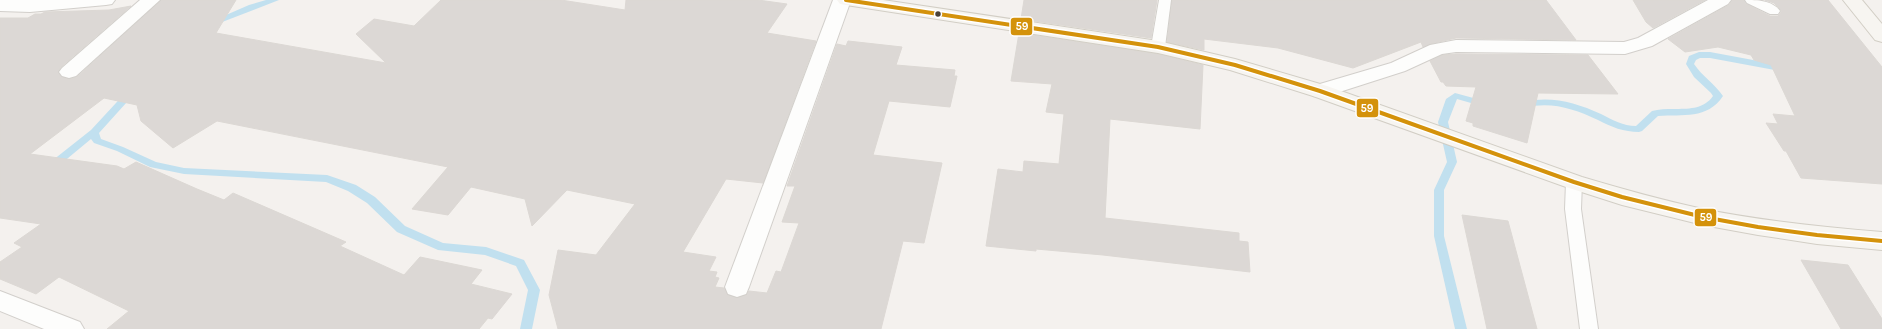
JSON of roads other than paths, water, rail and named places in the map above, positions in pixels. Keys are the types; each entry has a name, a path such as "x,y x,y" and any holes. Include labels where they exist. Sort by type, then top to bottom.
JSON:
{"main road":[{"path":"846,0 1158,47 1236,65 1320,91 1574,182 1622,197 1704,217 1817,235 1882,240"},
{"path":"1852,0 1882,36"}],"street":[{"path":"7,6 106,0"},
{"path":"69,72 151,0"},
{"path":"737,287 842,0"},
{"path":"1320,91 1348,80 1398,67 1437,49 1456,46 1594,49 1625,48 1645,42 1658,33 1722,0"},
{"path":"1,302 71,329"}],"lane":[{"path":"1158,47 1165,0"},
{"path":"1751,0 1774,12"},
{"path":"1574,182 1573,209 1589,329"}],"waterway":[{"path":"214,22 252,7 275,0"},
{"path":"1523,105 1534,102 1554,102 1573,106 1619,126 1629,129 1639,129 1655,113 1690,112 1707,108 1713,103 1718,96 1715,91 1697,75 1690,64 1692,58 1699,55 1710,55 1785,69"},
{"path":"94,132 131,92"},
{"path":"1461,329 1439,236 1439,190 1452,162 1443,122 1451,99 1455,96 1485,104"},
{"path":"52,166 94,132"},
{"path":"94,132 97,141 120,149 154,165 184,171 327,179 352,188 371,200 401,229 442,247 486,251 520,263 534,290 526,329"}]}
